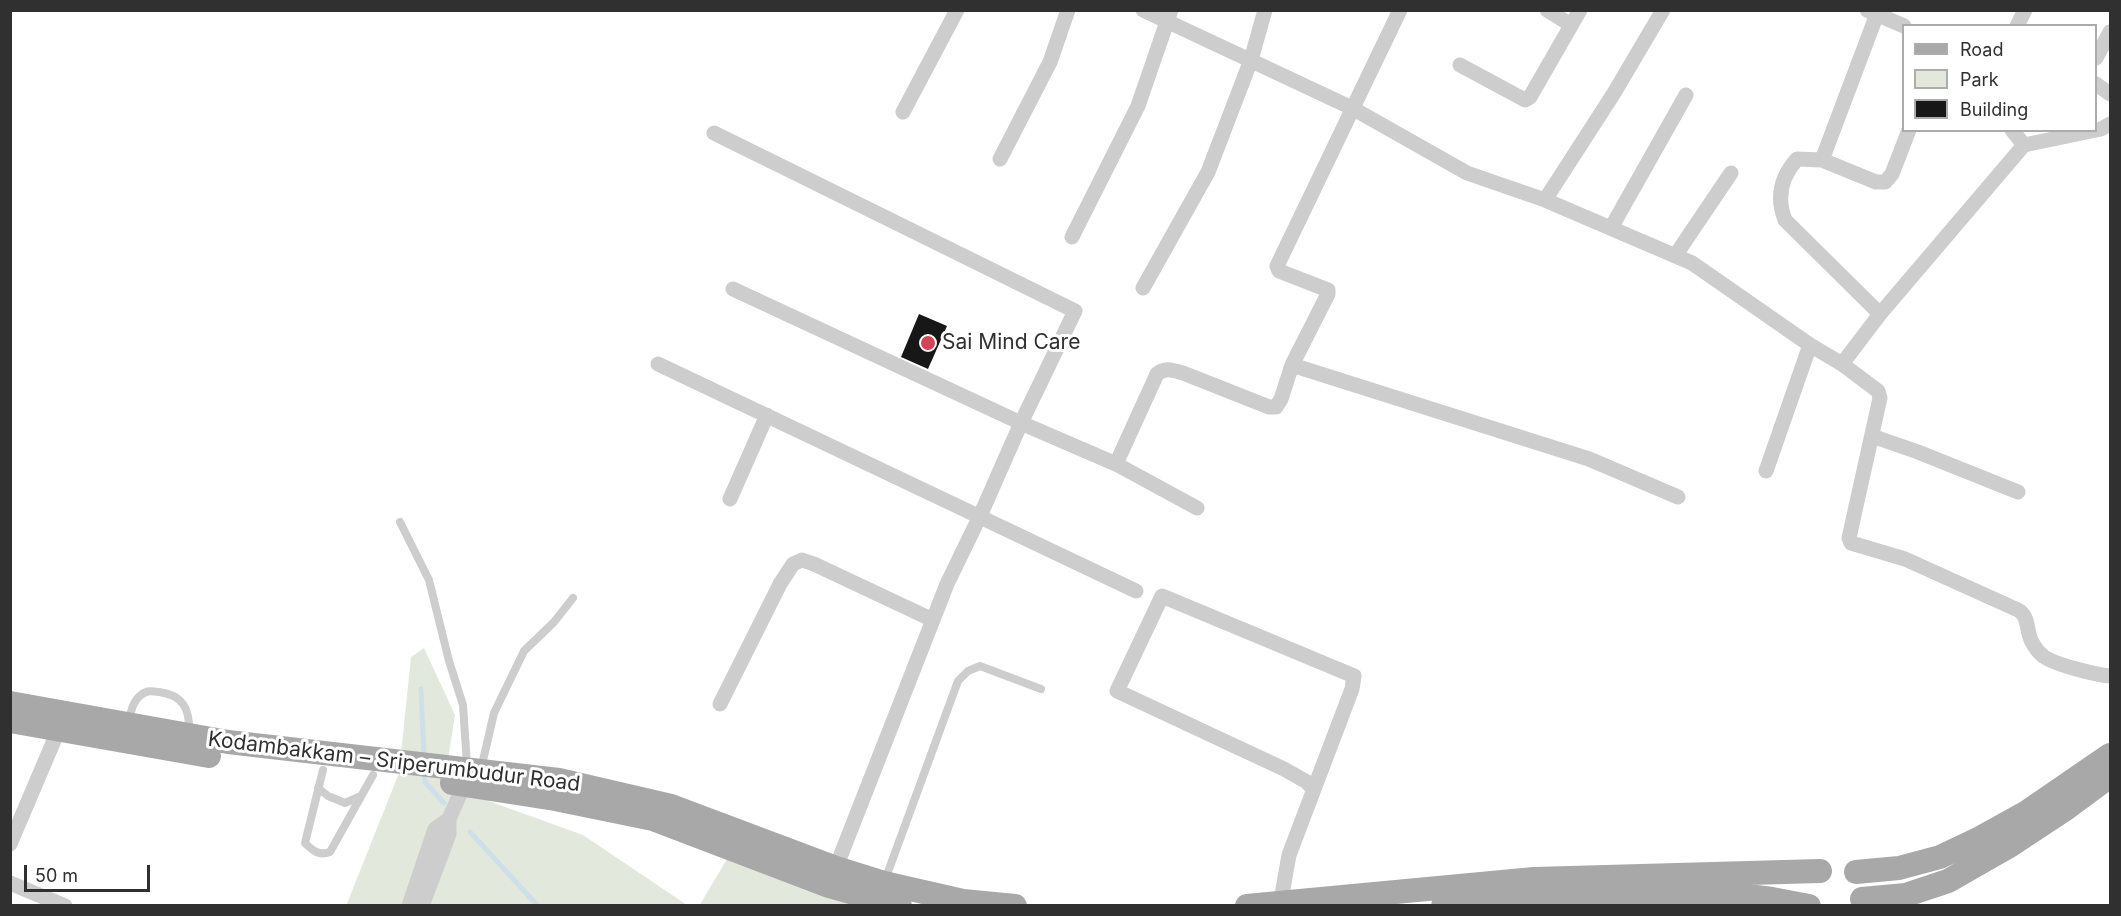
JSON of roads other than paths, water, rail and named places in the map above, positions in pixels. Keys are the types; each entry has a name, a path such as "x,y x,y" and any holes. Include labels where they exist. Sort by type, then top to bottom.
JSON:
{"main road":[{"name":"Kodambakkam – Sriperumbudur Road","path":"10,703 62,722 321,779 466,776 559,780 671,806 900,906"},
{"name":"Kodambakkam – Sriperumbudur Road","path":"10,721 127,724 228,742 376,777"},
{"path":"1856,872 1899,868 1940,857 2026,812 2110,755"},
{"path":"1860,902 1906,895 1948,881 2037,828 2110,776"},
{"path":"1816,906 1811,892 1812,883 1820,871 1836,864 1847,866 1856,872 1862,881 1864,892 1860,902"},
{"path":"1247,906 1534,879 1820,871"},
{"name":"Kodambakkam – Sriperumbudur Road","path":"833,877 884,883 963,902 1015,906"},
{"path":"1443,906 1590,895 1732,894 1772,898 1809,906"}],"street":[{"path":"903,112 957,10"},
{"path":"1000,159 1050,62 1068,10"},
{"path":"1143,10 1169,16 1251,60 1352,108 1467,173 1545,200 1692,263 1810,345 1842,364 1878,391 1880,398 1849,538 1851,543 1905,559 2022,612 2030,639 2043,657 2095,675 2110,676"},
{"path":"1143,288 1194,201 1208,172 1251,60 1265,10"},
{"path":"1116,464 1157,375 1163,370 1168,369 1269,407 1276,407 1281,399 1292,364 1329,294 1328,290 1321,286 1280,271 1277,266 1400,10"},
{"path":"1547,10 1571,25"},
{"path":"1460,65 1525,100 1530,97 1580,10"},
{"path":"1545,200 1614,93 1663,10"},
{"path":"2018,24 2025,10"},
{"path":"1822,160 1872,12 1902,25"},
{"path":"1072,237 1138,106 1169,16"},
{"path":"2097,56 2110,32"},
{"path":"2097,85 2110,94"},
{"path":"1611,228 1686,95"},
{"path":"1880,314 1785,220 1779,201 1783,182 1790,167 1797,159 1822,160 1876,182 1885,182 1892,174 1908,132"},
{"path":"2014,132 2024,145"},
{"path":"1842,364 1880,314 2024,145 2087,132"},
{"path":"714,133 1075,311 947,584 833,877"},
{"path":"1675,256 1731,173"},
{"path":"733,289 1021,423 1116,464 1197,508"},
{"path":"1766,471 1810,345"},
{"path":"658,364 1136,591"},
{"path":"1292,364 1589,459 1678,497"},
{"path":"730,499 767,415"},
{"path":"1872,436 2018,492"},
{"path":"720,704 780,584 793,564 802,560 933,620"},
{"path":"1280,904 1289,855 1352,689 1354,676 1162,596 1117,691 1284,769 1307,782 1313,789"},
{"path":"10,844 62,722"},
{"path":"409,906 449,834 449,819 466,776"},
{"path":"423,906 431,864"},
{"path":"10,883 65,906"}],"lane":[{"path":"400,522 429,580 449,661 464,705 466,776"},
{"path":"466,776 524,651 554,622 573,598"},
{"path":"884,883 958,681 968,671 980,666 1041,689"},
{"path":"127,724 131,709 140,695 149,690 162,692 176,696 183,702 190,719 188,735"},
{"path":"321,779 305,843 323,855 330,852 376,777"}],"waterway":[{"path":"421,689 424,757"},
{"path":"424,770 425,782 444,803"},
{"path":"470,832 538,906"}],"place":[{"name":"Sai Mind Care","path":"928,343"}]}
